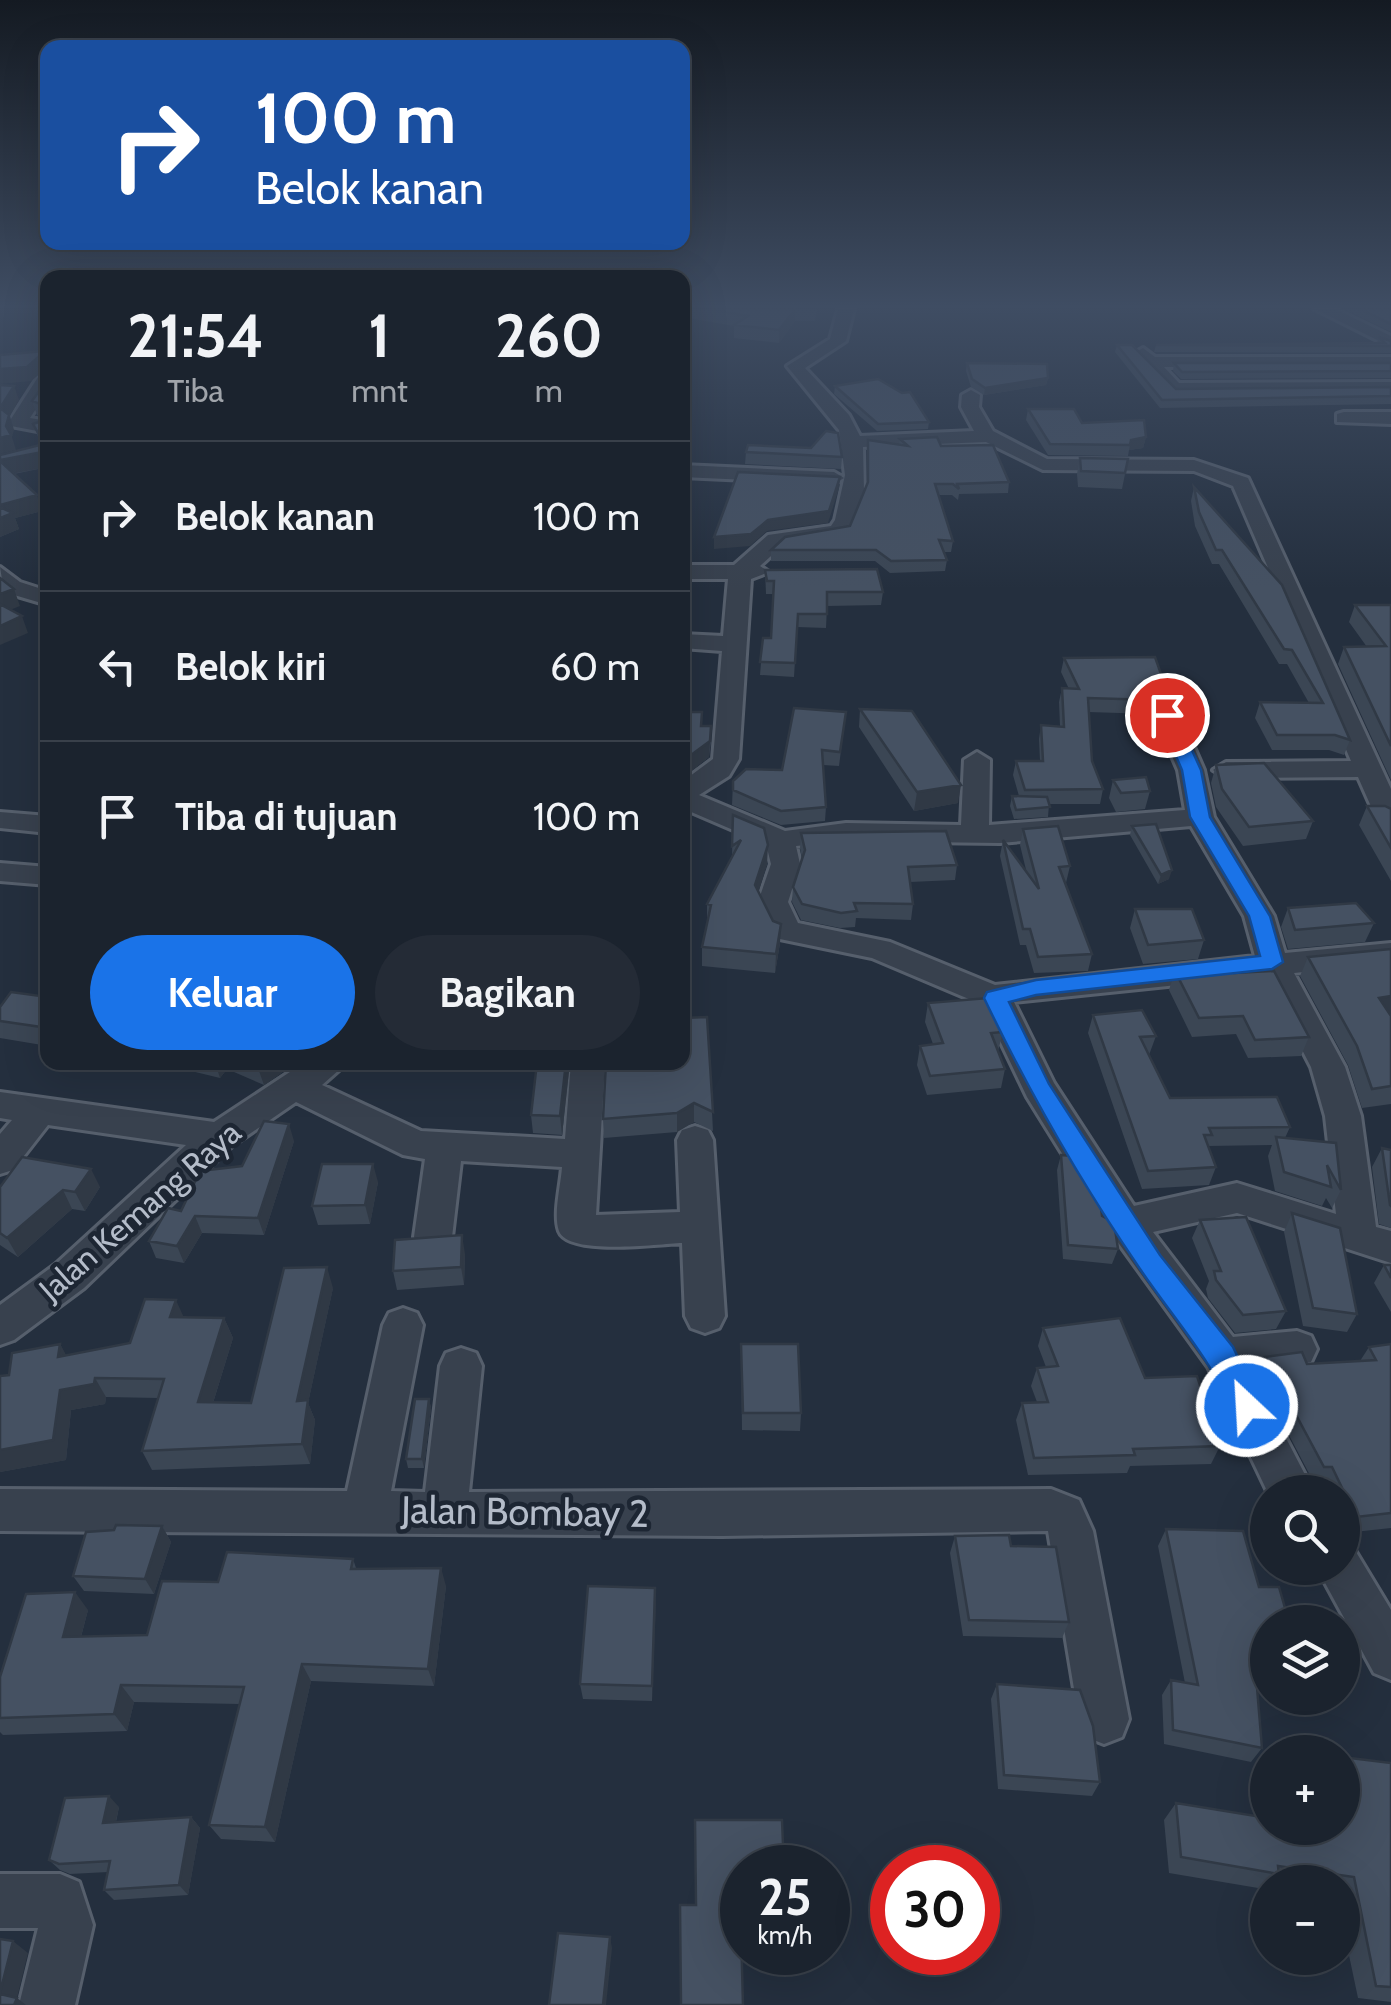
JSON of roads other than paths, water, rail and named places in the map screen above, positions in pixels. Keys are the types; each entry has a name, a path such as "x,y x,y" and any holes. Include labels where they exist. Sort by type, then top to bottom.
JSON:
{"street":[{"path":"24,429 33,403"},
{"path":"740,572 776,540 842,528 854,479 853,442 841,417 826,403"},
{"path":"970,403 986,436"},
{"path":"1344,418 1391,418"},
{"path":"853,442 986,436 1002,438 1030,459 1054,466 1189,464 1223,471 1242,482 1365,769 1391,820"},
{"path":"690,470 854,479"},
{"path":"690,572 779,572"},
{"path":"690,786 719,770 726,759 732,644 741,604 740,572"},
{"path":"0,574 12,587 40,596"},
{"path":"690,642 732,644"},
{"path":"1167,715 1192,770 1200,817 1259,916 1272,962 1312,1032 1337,1094 1374,1242"},
{"path":"975,834 977,760"},
{"path":"1192,770 1365,769"},
{"path":"690,790 777,838 785,850 787,870 773,902 786,931 897,955 996,998 1036,987 1391,953"},
{"path":"777,838 846,832 975,834 1200,817"},
{"path":"0,820 40,824"},
{"path":"996,998 1039,1088 1125,1224 1223,1356 1280,1475"},
{"name":"Jalan Kemang Raya","path":"0,1328 70,1276 219,1136 321,1070"},
{"path":"588,1070 576,1227 582,1231 700,1227"},
{"path":"297,1088 416,1145 583,1154"},
{"path":"0,1105 219,1136"},
{"path":"0,1160 39,1111"},
{"path":"695,1140 704,1316"},
{"path":"433,1237 445,1148"},
{"path":"1125,1224 1236,1198 1374,1242"},
{"path":"365,1511 403,1325"},
{"path":"1223,1356 1297,1349"},
{"path":"444,1511 461,1366"},
{"name":"Jalan Bombay 2","path":"0,1510 722,1514 1051,1510 1063,1515 1070,1531 1104,1720"},
{"path":"1350,1585 1391,1656"},
{"path":"0,1901 60,1901 65,1910 65,1935 47,2005"}]}
